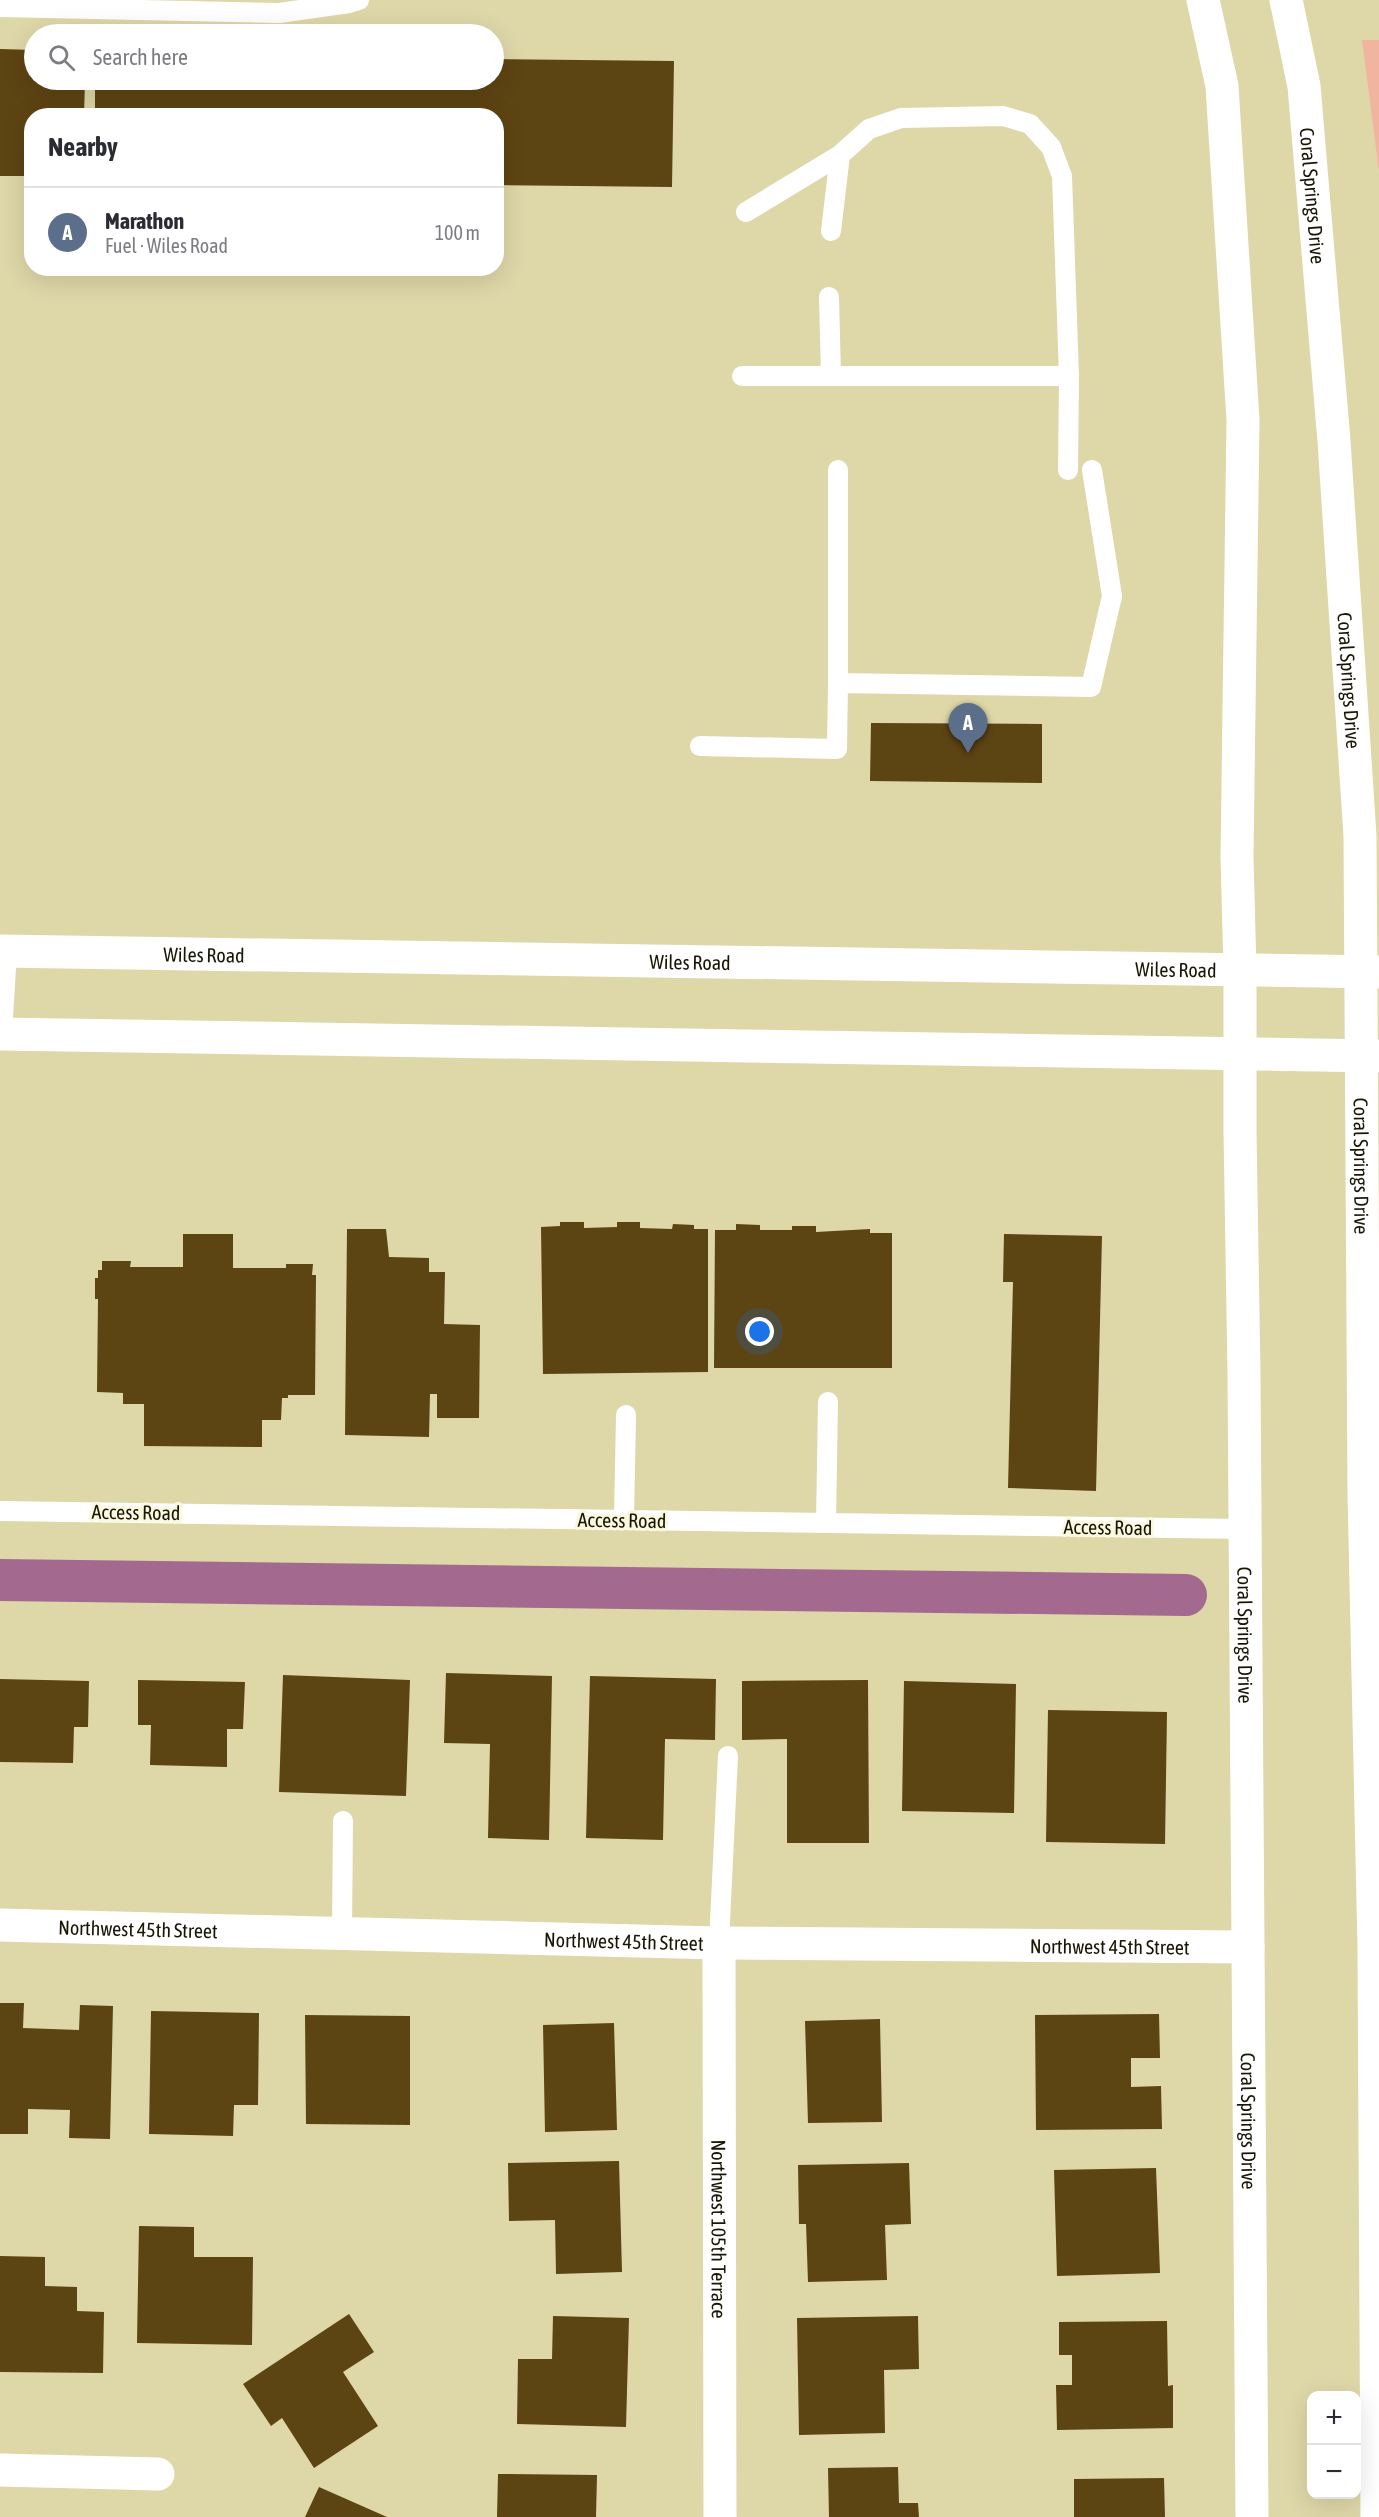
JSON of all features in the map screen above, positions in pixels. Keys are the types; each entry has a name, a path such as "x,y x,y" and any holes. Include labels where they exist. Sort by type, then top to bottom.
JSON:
{"main road":[{"name":"Coral Springs Drive","path":"1203,0 1222,86 1243,420 1237,856 1240,971 1252,2517"},
{"name":"Coral Springs Drive","path":"1286,0 1304,86 1334,429 1370,972 1364,1482 1374,1712 1377,2517"},
{"name":"Wiles Road","path":"4,951 1370,972"},
{"path":"1,1034 1370,1056"},
{"name":"Northwest 45th Street","path":"0,1925 719,1943 1248,1947"},
{"name":"Northwest 105th Terrace","path":"719,1943 720,2517"},
{"path":"0,2470 158,2474"}],"lane":[{"path":"0,7 279,13 359,0"},
{"path":"746,213 840,155 869,129 901,118 1003,116 1030,124 1051,147 1062,176 1069,376 1068,470"},
{"path":"831,231 840,155"},
{"path":"829,297 831,376"},
{"path":"742,376 1069,376"},
{"path":"700,746 837,749 838,470"},
{"path":"838,683 1091,687 1112,596 1092,470"},
{"path":"1,1034 4,951"},
{"path":"826,1523 828,1402"},
{"path":"624,1520 626,1415"},
{"name":"Access Road","path":"0,1511 1244,1529"},
{"path":"719,1943 728,1756"},
{"path":"342,1932 343,1821"}],"shaded area":[{"path":"1362,40 1379,40 1379,171"}],"building":[{"path":"0,49 24,50 24,90 85,90 84,108 24,108 24,176 0,176"},
{"path":"504,59 674,61 672,187 504,185 504,108 95,108 95,90 504,90"},
{"path":"871,723 1042,724 1042,783 870,781"},
{"path":"560,1222 584,1222 584,1228 617,1227 617,1222 640,1222 640,1228 672,1229 673,1224 694,1225 694,1229 708,1229 708,1372 543,1374 541,1227 560,1226"},
{"path":"736,1224 760,1225 760,1230 792,1230 792,1226 816,1226 816,1232 870,1229 870,1233 892,1233 892,1368 714,1368 715,1230 736,1230"},
{"path":"347,1229 386,1229 389,1257 429,1258 429,1272 445,1272 444,1324 480,1325 479,1418 437,1418 437,1394 430,1394 429,1437 345,1435"},
{"path":"183,1234 233,1234 233,1268 286,1268 286,1264 313,1264 312,1275 316,1275 315,1395 288,1395 288,1398 282,1398 281,1420 262,1420 262,1447 144,1446 144,1404 123,1404 123,1393 97,1392 98,1299 95,1299 95,1278 98,1278 98,1270 102,1270 102,1261 131,1261 130,1267 183,1267"},
{"path":"1004,1234 1102,1236 1096,1491 1008,1488 1013,1282 1003,1282"},
{"path":"446,1673 552,1676 549,1840 488,1838 490,1744 444,1743"},
{"path":"283,1675 410,1680 406,1796 279,1792"},
{"path":"590,1676 716,1679 715,1740 665,1739 663,1840 586,1838"},
{"path":"0,1679 89,1681 88,1727 74,1727 73,1763 0,1762"},
{"path":"138,1680 245,1682 243,1729 227,1729 227,1767 150,1765 151,1725 138,1725"},
{"path":"868,1680 869,1843 787,1843 787,1739 742,1740 742,1681"},
{"path":"904,1681 1016,1684 1014,1813 902,1811"},
{"path":"1048,1710 1167,1712 1165,1844 1046,1842"},
{"path":"0,2003 24,2003 23,2028 79,2030 80,2005 113,2006 110,2139 69,2138 70,2110 28,2109 28,2134 0,2134"},
{"path":"151,2011 259,2013 258,2105 234,2105 233,2136 149,2134"},
{"path":"1159,2014 1160,2058 1131,2058 1131,2087 1161,2086 1162,2129 1036,2130 1035,2015"},
{"path":"305,2015 410,2016 410,2125 306,2124"},
{"path":"880,2019 882,2122 808,2123 805,2021"},
{"path":"614,2023 617,2130 545,2132 543,2025"},
{"path":"619,2161 622,2272 556,2274 555,2220 509,2221 508,2163"},
{"path":"909,2163 911,2224 885,2225 887,2280 808,2282 806,2224 799,2224 798,2165"},
{"path":"1156,2168 1160,2273 1057,2276 1054,2170"},
{"path":"139,2226 194,2227 194,2257 253,2257 252,2345 137,2343"},
{"path":"0,2256 45,2257 45,2286 77,2287 77,2311 104,2312 103,2373 0,2372"},
{"path":"349,2314 374,2352 343,2372 378,2426 314,2468 282,2418 271,2426 243,2384"},
{"path":"553,2316 629,2318 626,2427 517,2424 518,2359 552,2359"},
{"path":"918,2316 919,2369 884,2370 885,2433 799,2435 797,2318"},
{"path":"1167,2321 1168,2386 1173,2385 1173,2428 1057,2430 1056,2385 1072,2385 1072,2355 1059,2355 1059,2322"},
{"path":"898,2467 899,2503 918,2503 919,2517 829,2517 828,2468"},
{"path":"498,2474 597,2475 596,2517 497,2517"},
{"path":"1164,2478 1165,2517 1074,2517 1074,2479"},
{"path":"319,2487 387,2517 305,2517"}],"waterway":[{"path":"0,1580 1186,1595"}],"place":[{"name":"Marathon","path":"968,753"}]}
